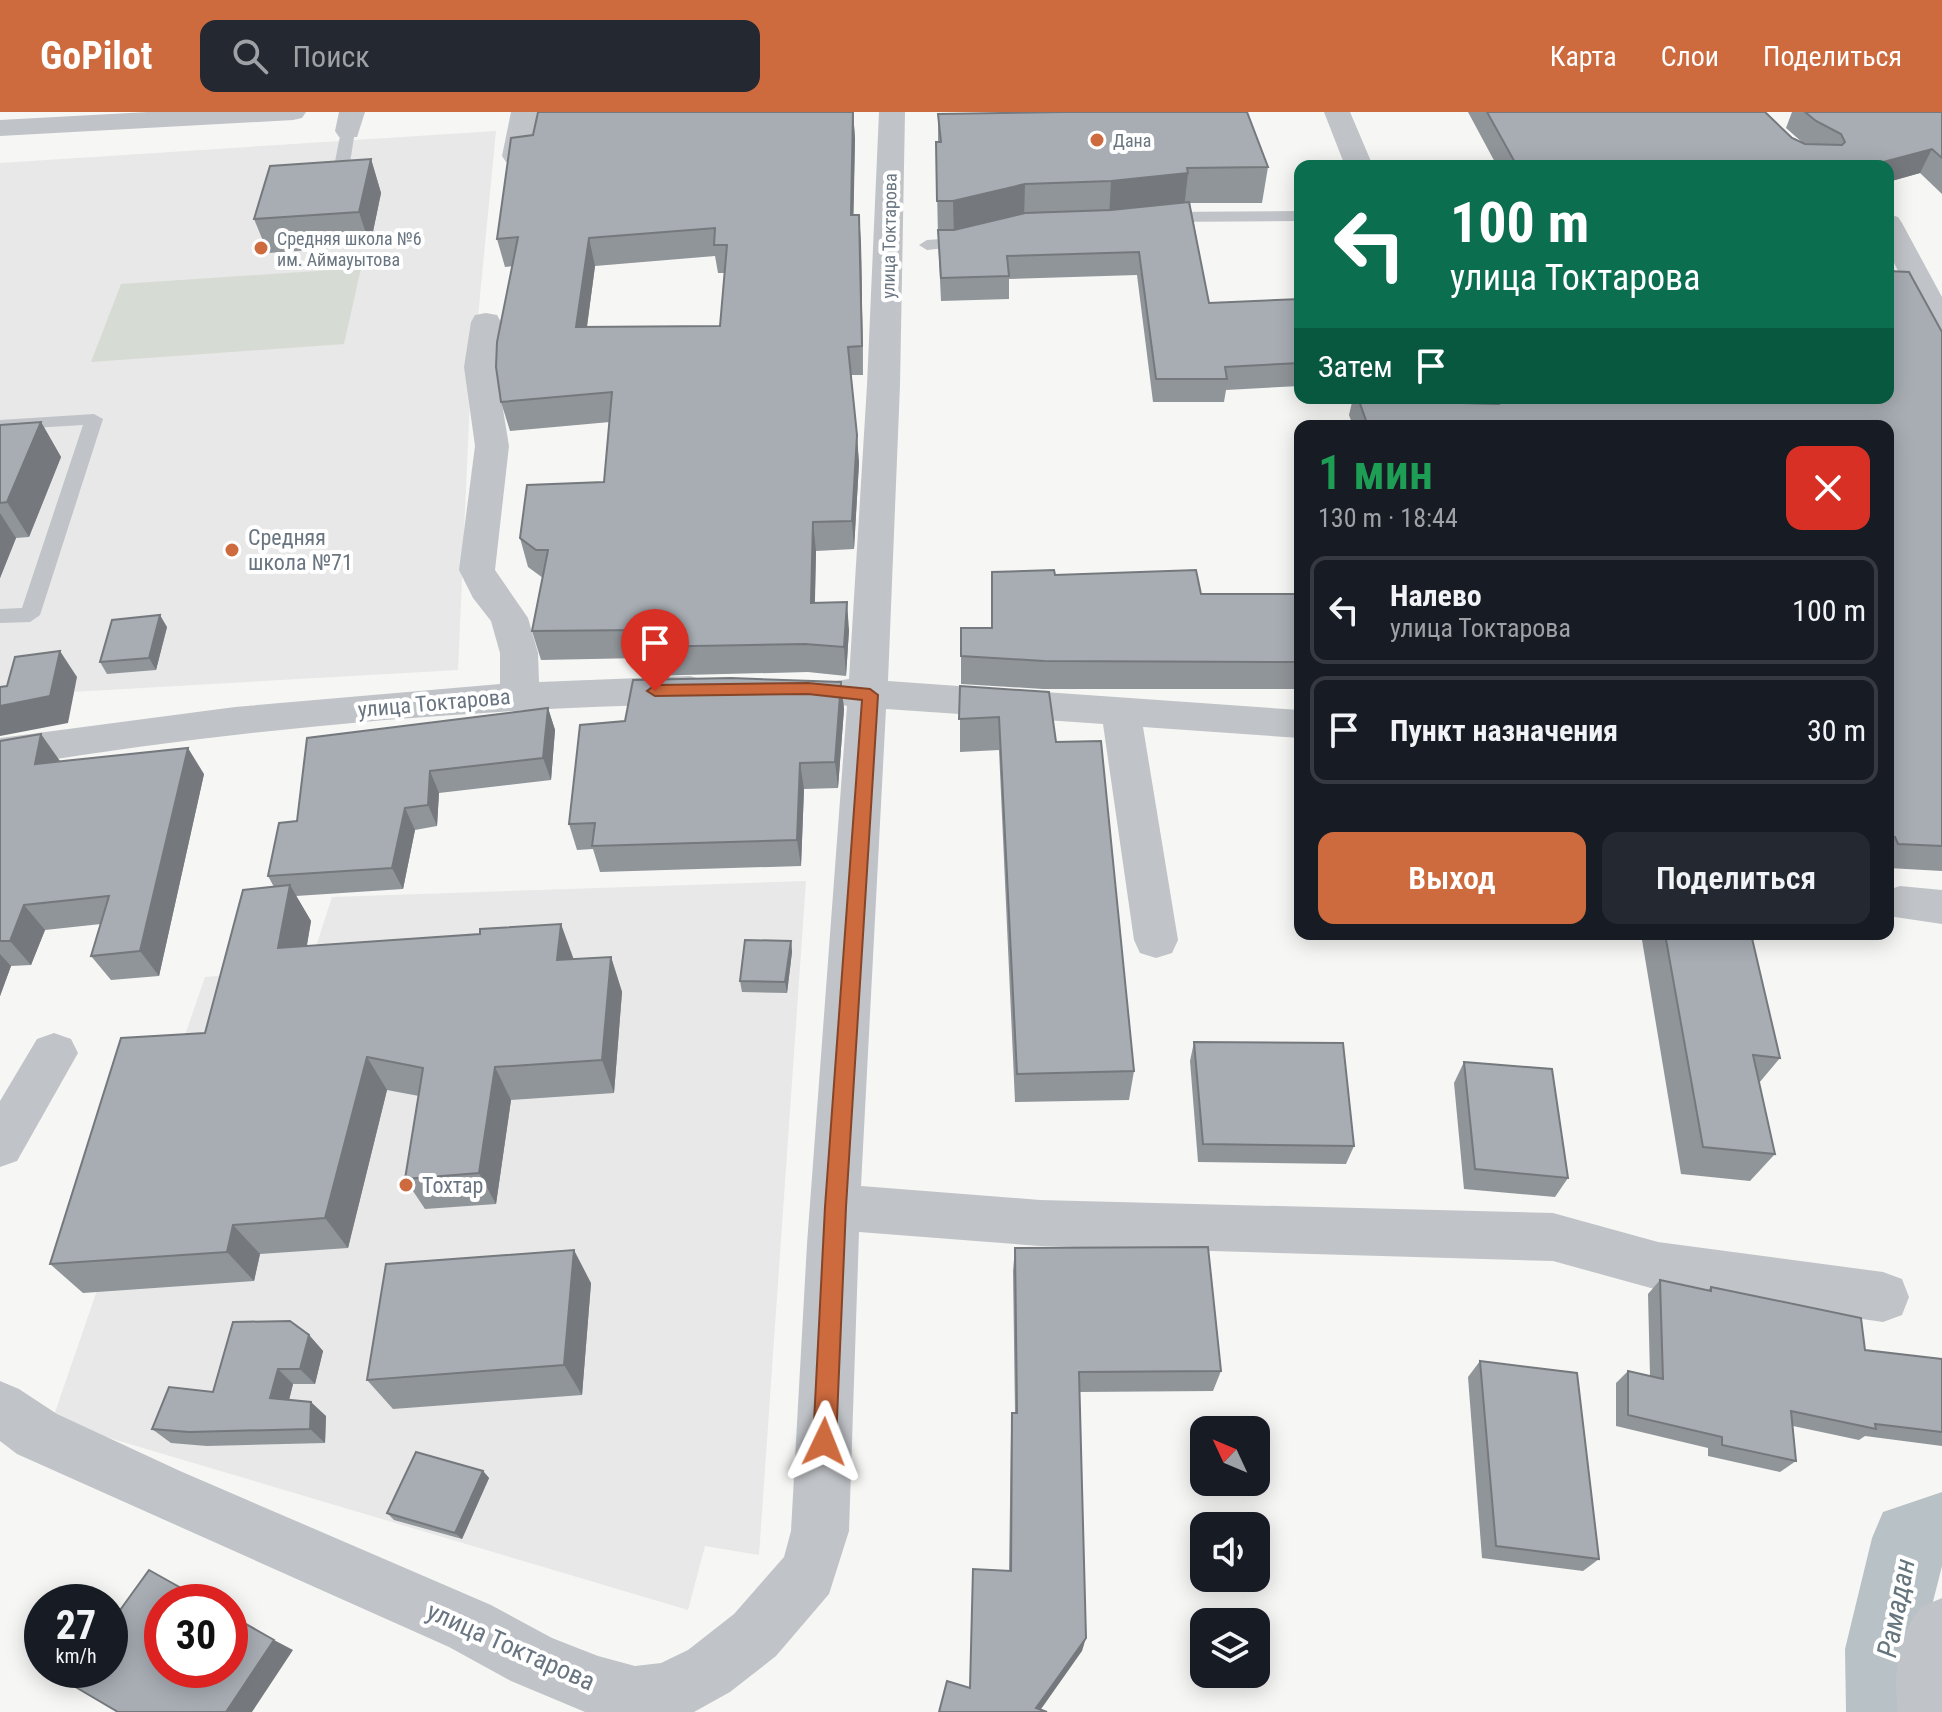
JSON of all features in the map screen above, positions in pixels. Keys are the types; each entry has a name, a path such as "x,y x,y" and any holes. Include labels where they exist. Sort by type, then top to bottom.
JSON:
{"street":[{"path":"0,128 293,112"},
{"path":"516,156 524,112"},
{"name":"улица Токтарова","path":"0,1408 51,1440 160,1491 470,1626 532,1660 598,1687 635,1697 667,1693 709,1671 755,1635 808,1573 820,1531 835,1207 870,695 892,112"},
{"path":"1337,112 1357,160"},
{"path":"1894,239 1942,326"},
{"path":"889,244 927,245"},
{"path":"486,322 480,367 492,446 477,570 486,589 509,618 519,653 520,696"},
{"path":"808,689 1294,724"},
{"name":"улица Токтарова","path":"0,753 67,741 246,720 520,696 732,690"},
{"path":"1121,712 1156,940"},
{"path":"0,1145 54,1053"},
{"path":"835,1207 1040,1223 1553,1237 1658,1266 1883,1297"},
{"path":"1929,1712 1924,1675 1933,1638 1942,1628"}],"lane":[{"path":"339,182 350,122"},
{"path":"1150,219 1294,216"},
{"path":"927,245 954,245 982,238"},
{"path":"0,425 94,419 30,615 0,616"}],"shaded area":[{"path":"496,131 470,399 458,670 0,696 0,163"},
{"path":"361,268 344,344 91,362 121,284"},
{"name":"Тохтар","path":"806,881 759,1555 705,1546 688,1610 52,1421 205,977 309,968 332,897"}],"building":[{"path":"538,112 853,112 851,215 859,215 862,346 848,347 857,435 852,521 813,522 811,603 847,602 844,647 805,644 638,647 641,630 532,631 548,550 536,550 520,538 527,485 604,482 612,392 501,402 496,367 497,342 518,237 497,239 511,138 533,135","holes":["715,228 714,245 727,245 720,326 576,327 589,238"]},
{"path":"1247,112 1268,167 1187,168 1188,173 1111,181 1025,184 953,201 937,201 936,142 941,142 938,114"},
{"path":"1487,112 1765,112 1792,138 1805,144 1842,145 1845,142 1841,134 1805,112 1942,112 1942,158 1932,149 1891,160 1514,160"},
{"path":"371,159 359,212 254,219 270,166"},
{"path":"1189,202 1209,303 1294,299 1294,363 1225,367 1227,379 1156,379 1139,252 1007,256 1009,276 941,278 938,230 954,230 1025,213 1111,210"},
{"path":"1894,271 1909,272 1942,332 1942,846 1898,844 1894,837 1894,420 1366,420 1360,404 1894,404"},
{"path":"41,422 7,502 0,503 0,425"},
{"path":"1054,570 1055,575 1196,570 1201,594 1294,594 1294,662 1044,661 961,656 961,628 992,628 992,572"},
{"path":"160,615 149,658 100,662 112,620"},
{"path":"60,651 50,696 0,706 0,687 7,686 15,657"},
{"path":"731,678 841,682 835,762 800,763 797,840 592,846 595,823 569,824 580,725 625,721 633,680"},
{"path":"960,686 1049,692 1056,742 1101,741 1134,1071 1017,1074 999,717 959,719"},
{"path":"548,708 543,758 430,771 428,805 405,808 392,868 268,876 279,823 297,821 307,738"},
{"path":"41,734 35,764 188,748 140,951 91,956 109,896 24,905 10,941 0,941 0,741"},
{"path":"290,885 278,948 480,934 480,929 561,924 557,960 611,957 602,1060 495,1067 479,1173 405,1179 423,1068 367,1057 325,1218 233,1225 227,1252 50,1264 121,1038 205,1033 243,890"},
{"path":"745,940 791,941 785,982 740,981"},
{"path":"1666,940 1752,940 1780,1058 1753,1055 1775,1154 1703,1147"},
{"path":"1194,1042 1343,1043 1354,1146 1203,1144"},
{"path":"1464,1062 1552,1069 1568,1178 1475,1169"},
{"path":"1208,1247 1221,1371 1079,1372 1086,1638 1036,1708 1047,1712 939,1712 947,1681 970,1688 973,1569 1011,1571 1012,1413 1017,1413 1015,1248"},
{"path":"574,1250 564,1365 367,1380 386,1264"},
{"path":"1660,1280 1711,1291 1711,1287 1861,1318 1865,1350 1942,1359 1942,1432 1875,1424 1876,1429 1791,1411 1796,1461 1722,1445 1722,1437 1628,1415 1628,1371 1663,1379"},
{"path":"290,1321 309,1335 300,1369 278,1369 270,1398 311,1402 310,1429 189,1432 152,1429 169,1387 213,1392 233,1322"},
{"path":"1480,1361 1577,1373 1599,1559 1496,1546"},
{"path":"416,1452 483,1471 455,1533 387,1513"},
{"path":"149,1570 174,1584 144,1584 144,1688 242,1688 226,1712 118,1712 77,1688 128,1688 128,1599"},
{"path":"248,1625 274,1640 248,1679"}],"waterway":[{"name":"Рамадан","path":"1885,1712 1883,1649 1909,1538 1942,1529"}],"place":[{"name":"Дана","path":"1097,140"},
{"name":"Средняя школа №6 им. Аймауытова","path":"261,248"},
{"name":"Средняя школа №71","path":"232,550"},
{"name":"Тохтар","path":"406,1185"}],"route":[{"path":"655,691 808,689 870,695 835,1207 824,1442"}]}
